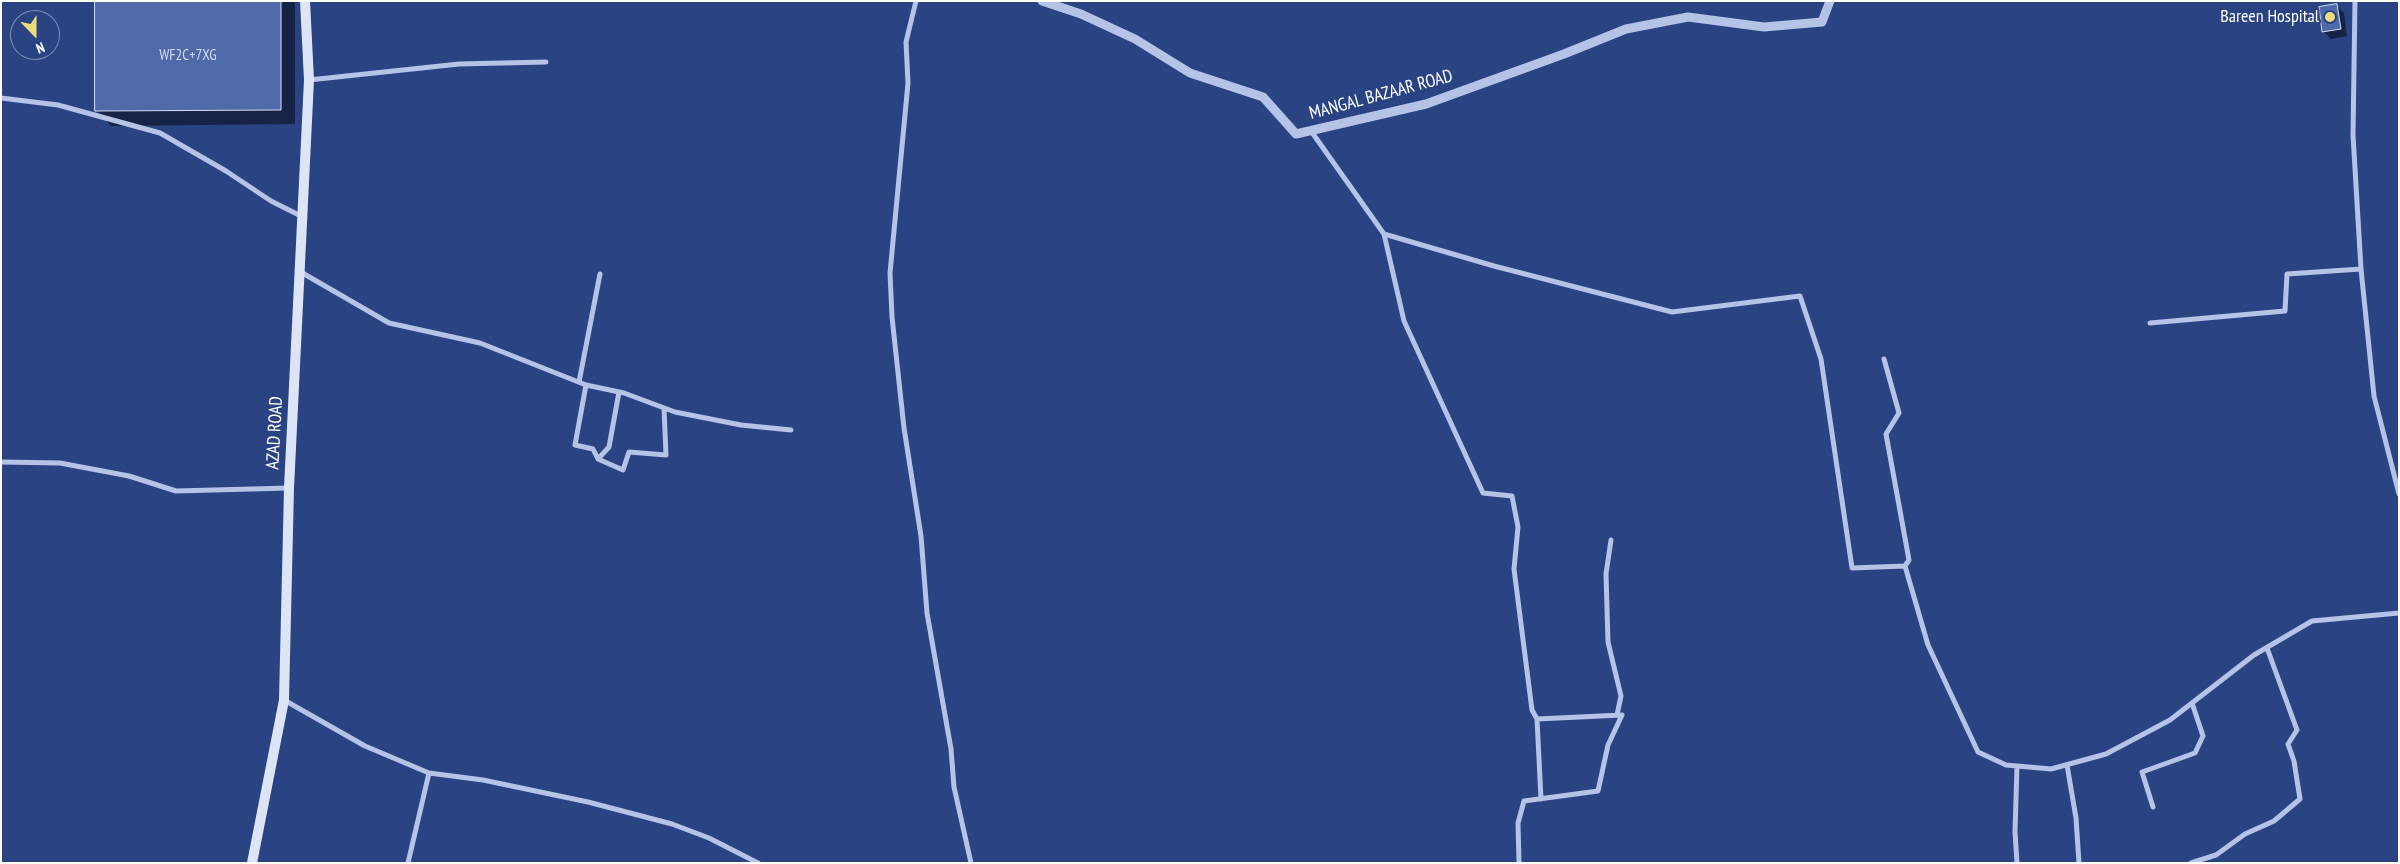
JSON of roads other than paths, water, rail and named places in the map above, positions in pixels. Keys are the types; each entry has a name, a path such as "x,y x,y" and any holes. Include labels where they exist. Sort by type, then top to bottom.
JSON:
{"main road":[{"name":"AZAD ROAD","path":"252,863 284,700 288,488 309,80 305,1"}],"street":[{"path":"916,1 906,42 908,84 890,273 892,318 904,428 921,536 927,612 951,749 954,787 971,863"},
{"name":"MANGAL BAZAAR ROAD","path":"1042,1 1081,14 1135,39 1190,73 1263,97 1296,134 1426,104 1564,54 1626,29 1688,17 1764,27 1822,22 1830,1"},
{"path":"2355,1 2353,135 2361,269 2374,396 2399,494"},
{"path":"309,80 459,64 546,62"},
{"path":"1,98 58,105 160,133 271,201 301,216"},
{"path":"1311,131 1384,234 1404,320 1483,493 1512,496 1518,527 1514,569 1532,710 1537,719 1541,799"},
{"path":"1384,234 1494,266 1672,312 1800,296 1821,359 1852,568 1905,566"},
{"path":"2150,323 2285,310 2287,274 2361,269"},
{"path":"299,271 389,323 480,343 580,382 619,392 674,412 741,425 791,430"},
{"path":"580,382 600,274"},
{"path":"1884,359 1899,413 1886,434 1909,560 1905,566 1928,646 1978,752 2006,765 2051,769 2106,754 2170,720 2266,648 2312,621 2399,613"},
{"path":"586,384 575,445 593,449 598,460 624,470 629,452 666,455 664,408"},
{"path":"598,460 609,447 619,392"},
{"path":"1,462 60,463 129,476 176,491 288,488"},
{"path":"1611,540 1606,574 1608,642 1621,696 1617,715"},
{"path":"2190,863 2216,855 2245,834 2274,822 2300,799 2294,761 2288,744 2297,730 2266,648"},
{"path":"284,700 365,746 429,773 483,780 588,802 672,824 709,838 758,863"},
{"path":"2153,807 2142,772 2194,753 2203,736 2192,703"},
{"path":"1519,863 1518,823 1524,801 1598,791 1608,744 1622,715 1537,719"},
{"path":"2067,765 2076,818 2079,863"},
{"path":"2017,766 2014,832 2018,863"},
{"path":"408,863 429,773"}],"place":[{"name":"Bareen Hospital","path":"2330,17"}]}
